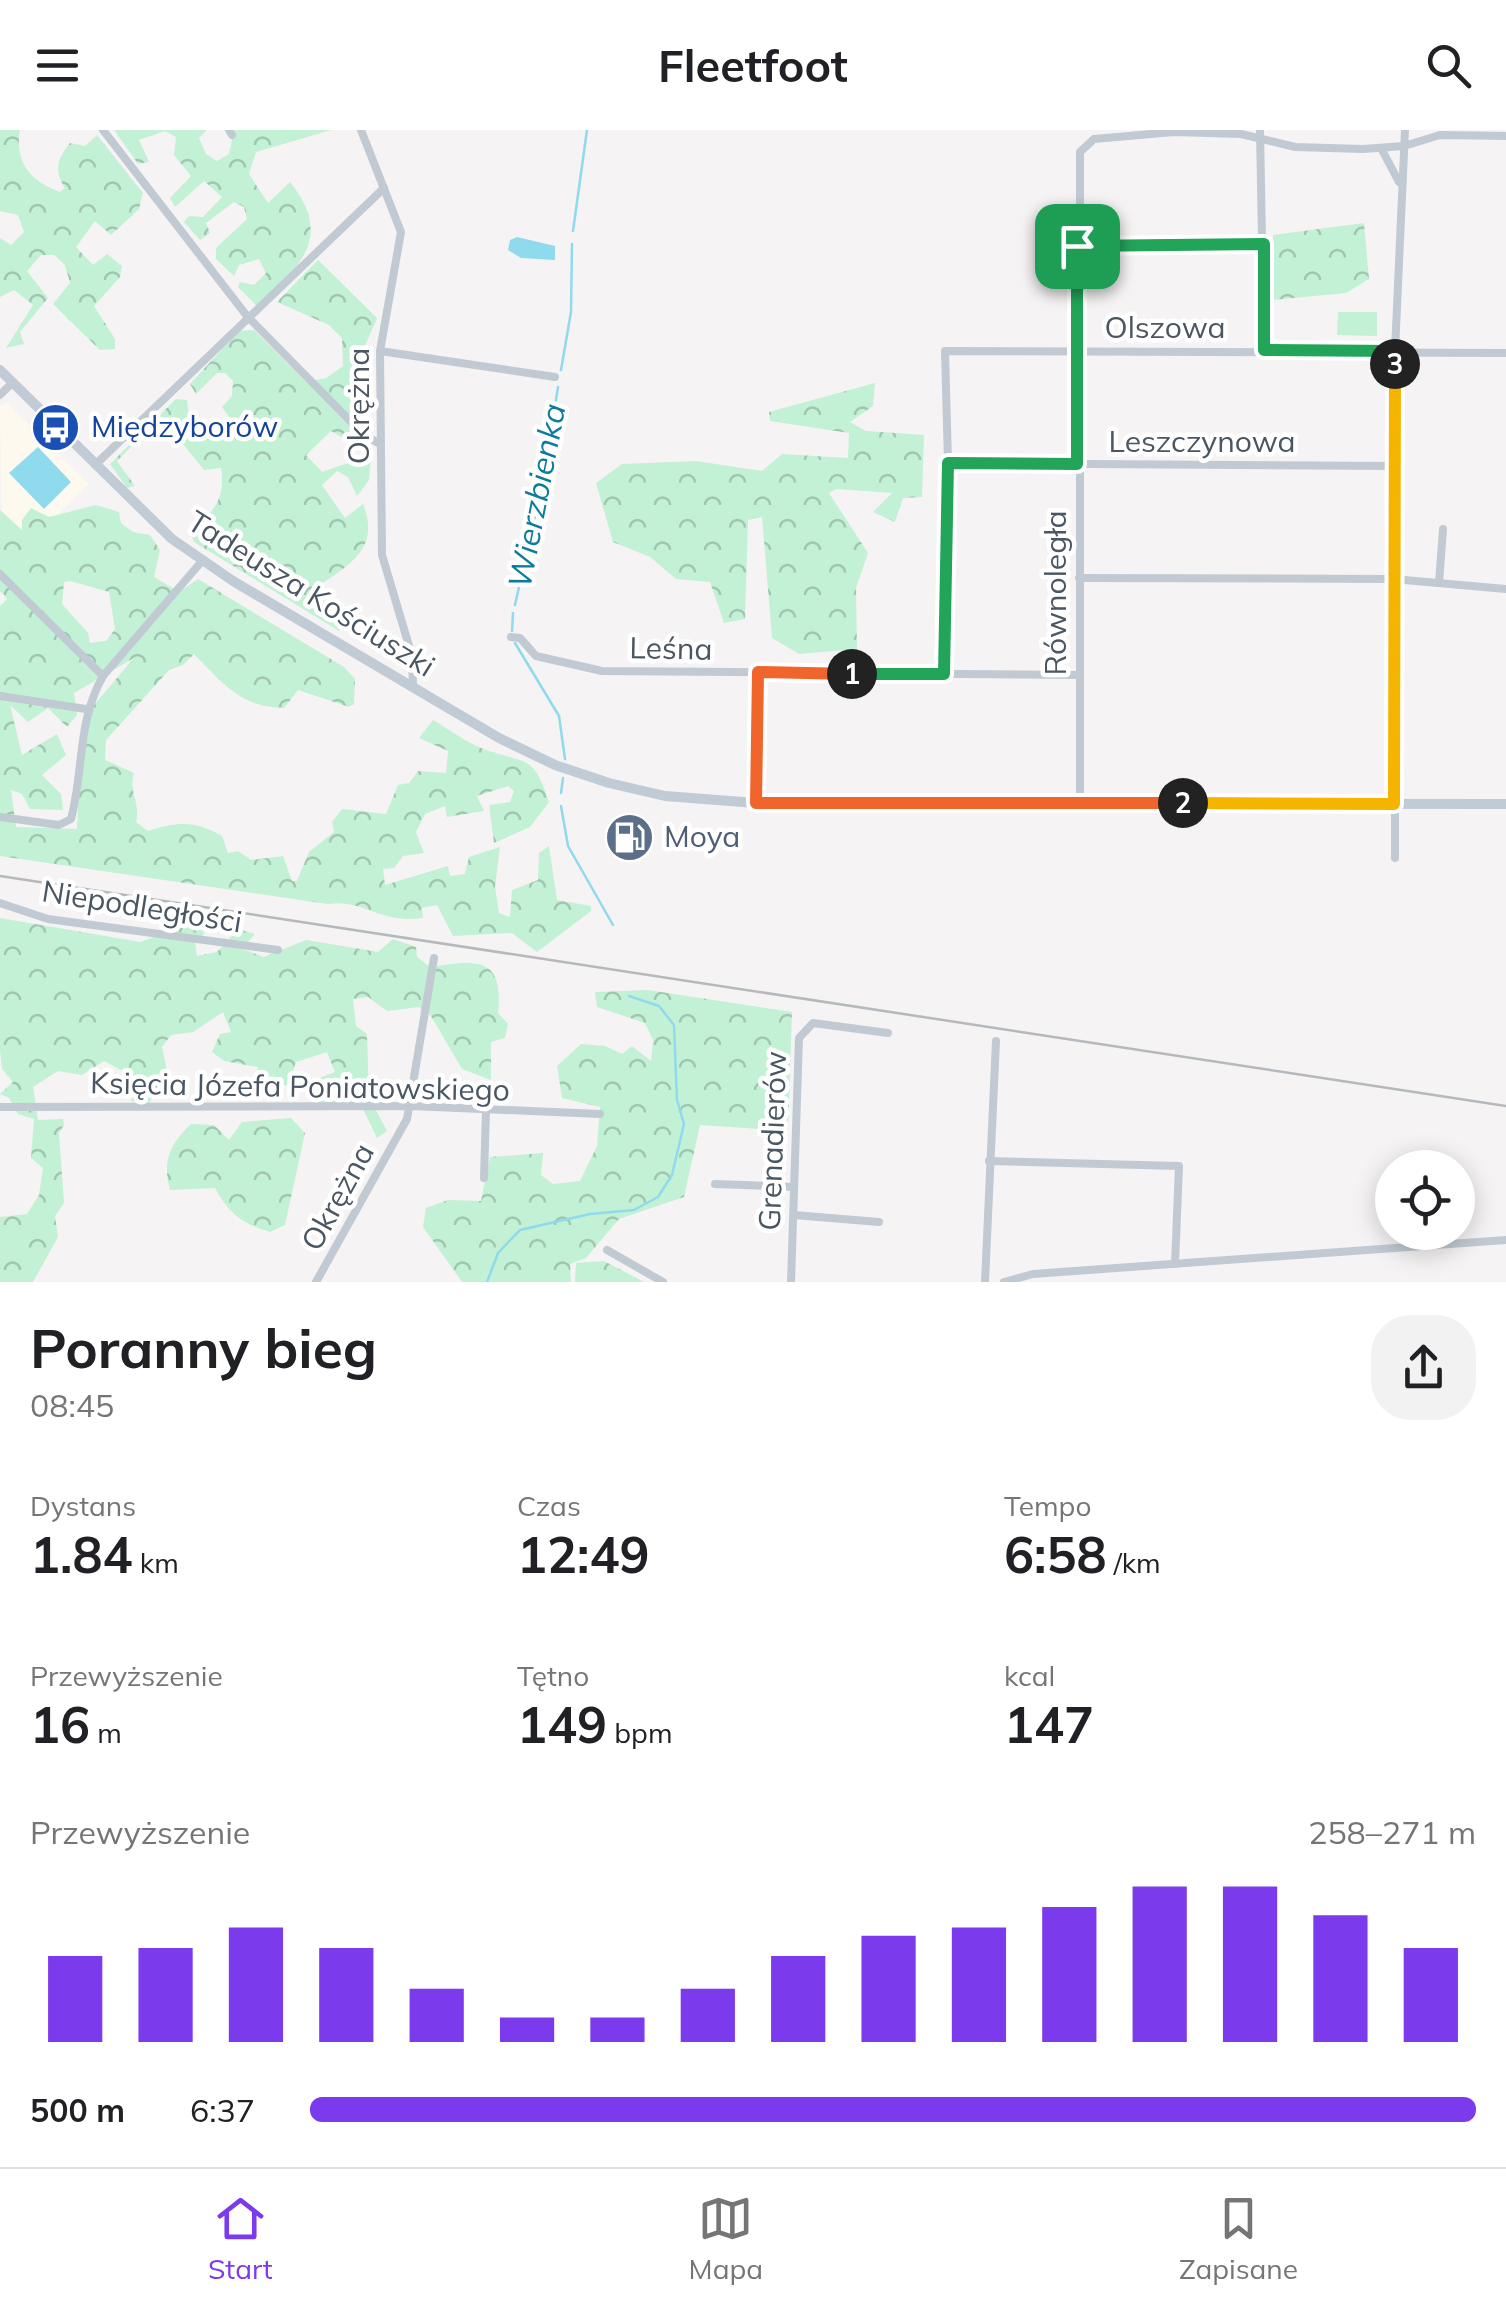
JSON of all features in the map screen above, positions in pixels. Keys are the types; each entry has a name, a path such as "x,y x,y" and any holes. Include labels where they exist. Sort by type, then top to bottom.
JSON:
{"main road":[{"name":"Tadeusza Kościuszki","path":"0,370 146,516 202,561 526,752 582,776 665,796 756,803 1506,804"}],"street":[{"path":"104,130 247,316 364,435 380,444"},
{"name":"Okrężna","path":"360,130 402,242 384,312 380,351 382,555 412,656 413,688"},
{"path":"1260,130 1264,350"},
{"path":"1395,858 1395,351 1399,182 1405,130"},
{"name":"Równoległa","path":"1080,802 1077,246 1080,152 1094,139 1174,132 1241,134 1294,146 1381,148 1440,135 1506,136"},
{"path":"1381,148 1399,182"},
{"path":"94,466 384,188"},
{"path":"1077,246 1264,244"},
{"name":"Olszowa","path":"948,463 944,350 1506,354"},
{"path":"380,351 555,377"},
{"path":"0,395 12,383"},
{"path":"944,674 948,463"},
{"name":"Leszczynowa","path":"948,463 1395,466"},
{"path":"1438,583 1444,530"},
{"path":"0,818 59,825 72,814 86,709 102,676 202,561"},
{"path":"0,574 102,676"},
{"path":"1079,578 1394,579 1506,589"},
{"path":"0,594 10,584"},
{"name":"Leśna","path":"512,637 520,638 536,656 602,671 1079,675"},
{"path":"756,803 758,672"},
{"path":"0,696 86,709"},
{"name":"Niepodległości","path":"0,903 48,919 278,950"},
{"name":"Okrężna","path":"316,1282 411,1106 434,958"},
{"name":"Grenadierów","path":"791,1282 799,1038 804,1028 813,1024 888,1033"},
{"path":"985,1282 996,1041"},
{"name":"Księcia Józefa Poniatowskiego","path":"0,1107 411,1106 600,1114"},
{"path":"484,1178 486,1110"},
{"path":"989,1161 1179,1166 1176,1264"},
{"path":"715,1184 794,1187"},
{"path":"794,1215 879,1222"},
{"path":"1004,1282 1033,1274 1506,1240"},
{"path":"607,1250 663,1282"}],"shaded area":[{"path":"6,402 89,484 2,570 0,407"}],"green space":[{"path":"0,130 20,130 20,152 27,169 41,183 60,192 65,188 58,164 66,149 70,143 85,146 97,135 143,193 139,209 111,235 95,221 76,247 93,265 107,254 122,266 120,277 94,306 115,339 115,349 100,350 53,304 70,283 65,265 54,255 41,255 27,271 48,298 20,332 24,344 6,348 33,305 14,290 0,297 0,238 11,245 24,232 18,215 0,211"},
{"path":"114,130 207,130 199,138 206,154 217,161 229,154 234,130 331,130 256,152 249,174 268,203 290,182 303,201 310,219 310,235 298,264 257,306 238,287 240,282 254,285 266,273 259,259 239,265 234,276 216,259 216,248 247,219 244,207 234,202 206,223 210,233 200,240 184,222 189,216 203,217 222,197 204,181 175,207 170,198 191,176 174,155 176,137 165,131 139,140 149,162 138,164"},
{"path":"1364,223 1369,279 1346,293 1273,300 1273,235"},
{"path":"318,260 377,318 359,360 370,377 363,386 366,417 347,440 331,431 306,455 322,472 371,455 369,480 357,496 348,477 337,471 322,485 345,518 363,504 368,522 367,537 354,559 306,596 314,603 336,598 343,608 334,617 343,625 339,631 194,542 190,532 211,511 222,489 221,468 204,470 170,428 144,434 117,461 135,486 127,488 110,464 176,399 187,400 189,417 231,438 238,429 222,407 232,396 233,381 225,373 217,373 196,394 190,384 239,331 254,330 306,382 326,378 343,366 342,338 329,325 277,302"},
{"path":"1338,312 1377,312 1377,336 1337,335"},
{"path":"875,383 873,406 850,422 866,431 924,435 922,497 903,498 895,522 873,512 892,493 837,489 829,493 868,553 856,588 857,649 799,654 772,638 762,517 748,520 745,619 724,623 710,582 676,579 650,557 613,542 596,483 622,464 696,461 762,471 782,454 848,458 849,433 770,421 769,412"},
{"path":"96,505 119,512 121,523 133,532 150,535 160,550 154,577 179,592 198,579 344,667 355,679 354,704 349,707 298,690 284,708 244,698 194,654 183,665 169,670 106,740 105,760 134,773 136,822 148,831 177,824 203,827 222,836 228,853 238,851 251,860 283,856 292,881 297,881 309,852 334,832 332,822 342,809 386,814 398,785 409,783 418,771 446,773 448,751 419,738 433,720 475,745 529,764 549,802 530,827 494,843 489,805 510,802 514,791 508,786 477,796 484,811 447,817 445,806 425,814 416,832 424,853 403,856 394,868 383,869 385,885 448,866 450,876 465,874 469,857 500,847 495,887 499,913 510,917 512,890 538,880 539,853 549,846 557,900 591,906 591,911 537,952 512,933 453,936 437,905 422,908 423,918 395,918 341,903 0,856 0,606 7,599 0,591 0,510 22,530 22,520 31,508 49,517","holes":["64,582 109,592 115,629 106,641 90,643 88,633 62,604","134,658 88,712 81,747 77,829 16,827 11,790 22,794 30,809 63,810 61,794 42,775 66,755 57,734 22,755 10,705 28,722 48,708 67,727 77,715 74,693"]},
{"path":"0,918 140,942 192,924 205,933 195,943 197,956 217,952 238,929 255,934 242,949 264,957 306,940 378,952 393,939 416,947 417,957 430,967 473,963 491,971 499,994 498,1013 508,1024 505,1038 491,1042 491,1080 462,1069 431,1016 419,1007 387,1011 368,997 353,999 356,1026 367,1034 369,1097 387,1131 377,1138 362,1107 324,1107 312,1098 309,1082 335,1072 327,1052 296,1062 288,1085 277,1086 268,1099 256,1095 258,1067 224,1061 212,1052 220,1034 231,1032 223,1012 193,1032 171,1035 162,1047 171,1090 168,1096 153,1097 149,1103 131,1101 139,1084 123,1080 121,1070 104,1061 82,1075 58,1071 33,1087 38,1120 63,1119 64,1125 59,1133 64,1203 55,1216 58,1237 33,1282 0,1282 0,1217 27,1214 39,1195 43,1168 31,1158 34,1119 18,1114 9,1098 0,1094 13,1082 2,1069 0,1050"},
{"path":"648,990 792,1012 788,1131 700,1125 684,1197 619,1219 586,1258 570,1264 571,1282 462,1282 423,1227 426,1208 448,1200 481,1201 490,1157 543,1153 541,1175 553,1184 580,1181 597,1146 600,1107 562,1098 557,1066 581,1044 605,1046 622,1054 632,1046 651,1061 653,1040 645,1023 597,1007 595,992"},
{"path":"291,1118 305,1133 285,1225 270,1232 244,1221 231,1211 215,1188 170,1190 170,1154 191,1124 214,1125 229,1140 242,1122"},
{"path":"604,1261 644,1282 575,1282 576,1263"}],"water":[{"path":"517,237 555,246 555,260 521,258 508,250 510,240"},
{"path":"38,447 71,482 44,509 9,473"}],"waterway":[{"name":"Wierzbienka","path":"573,231 587,130"},
{"name":"Wierzbienka","path":"561,370 571,312 572,244"},
{"name":"Wierzbienka","path":"515,605 545,472 558,387"},
{"name":"Wierzbienka","path":"512,631 513,613"},
{"name":"Wierzbienka","path":"515,643 559,716 565,759"},
{"name":"Wierzbienka","path":"561,793 563,778"},
{"name":"Wierzbienka","path":"561,806 568,846 613,925"},
{"name":"Wierzbienka","path":"487,1282 498,1253 520,1230 590,1214 634,1210 658,1197 672,1175 684,1124 677,1100 674,1025 659,1006 629,996"}],"railway":[{"path":"0,876 1506,1106"}],"place":[{"name":"Międzyborów","path":"56,427"},
{"name":"Moya","path":"629,837"}],"route":[{"path":"1264,244 1264,350 1395,351 1394,804 756,803 758,672 944,674 948,463 1077,464 1077,246 1264,244"}]}
